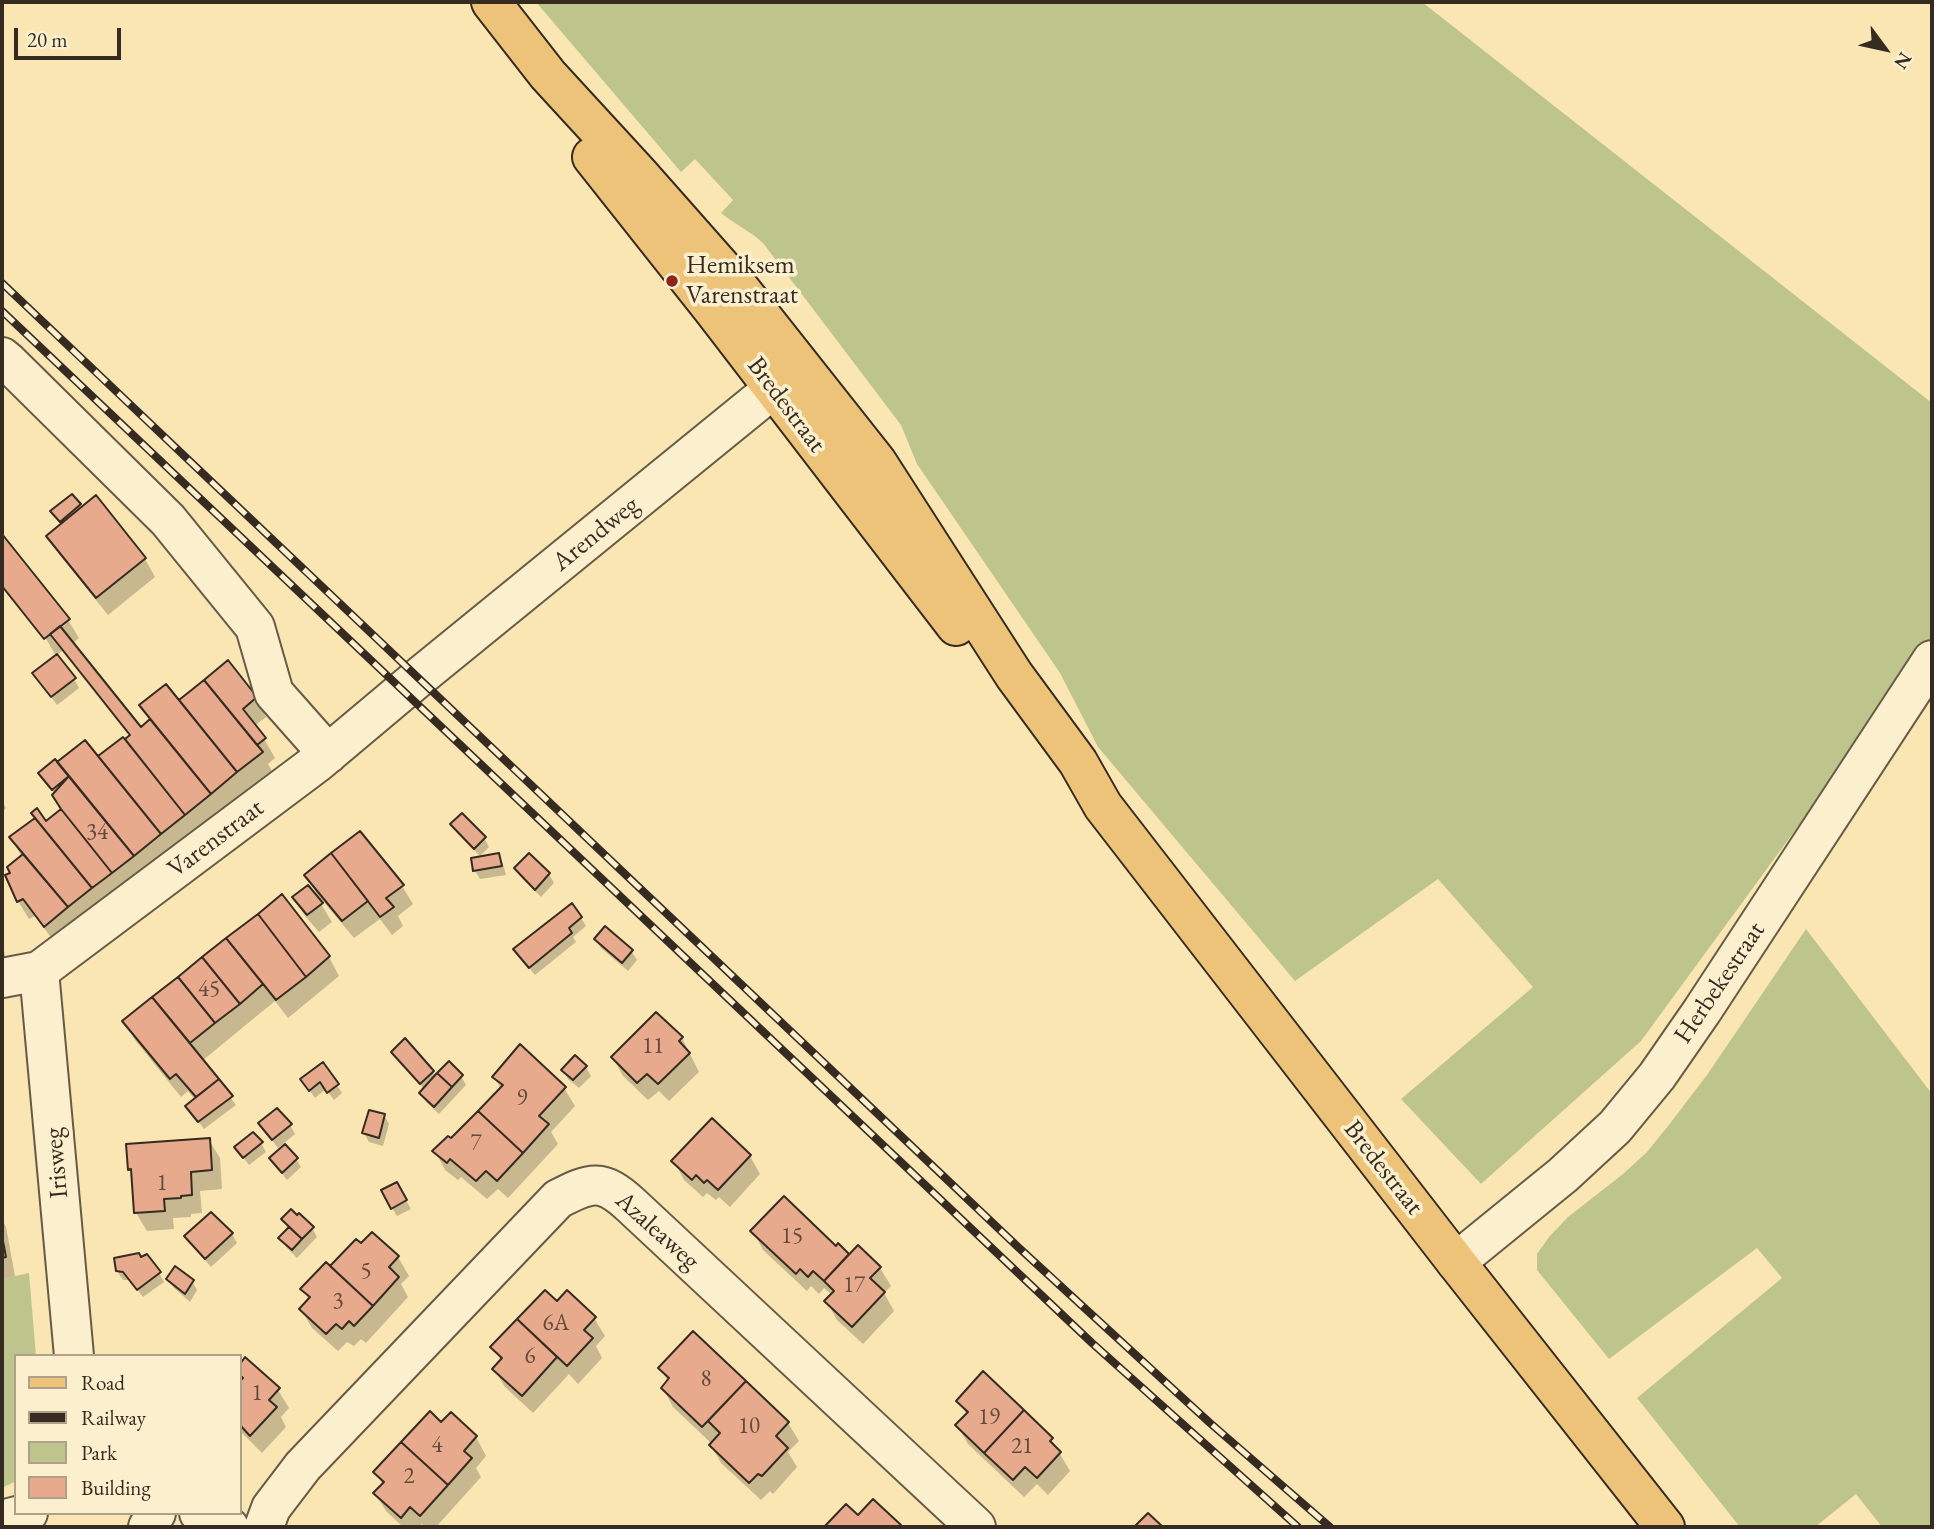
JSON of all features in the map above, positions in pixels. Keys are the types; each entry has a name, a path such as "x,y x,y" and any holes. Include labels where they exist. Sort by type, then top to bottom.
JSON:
{"main road":[{"name":"Bredestraat","path":"472,2 503,45 714,311 1067,771 1103,806"},
{"name":"Bredestraat","path":"491,2 548,75 720,265 877,462 1014,675 1077,762 1103,806 1665,1527"}],"street":[{"path":"2,357 169,520 255,627 274,693 328,754"},
{"name":"Arendweg","path":"418,678 773,390"},
{"name":"Herbekestraat","path":"1456,1262 1615,1127 1657,1076 1932,660"},
{"name":"Varenstraat","path":"2,978 39,971 328,754 418,678"},
{"name":"Irisweg","path":"39,971 74,1354"},
{"name":"Azaleaweg","path":"264,1527 271,1508 303,1466 558,1199 581,1187 596,1185 614,1190 631,1205 976,1527"},
{"path":"2,1520 21,1515"},
{"path":"203,1515 229,1527"}],"green space":[{"path":"536,2 1422,2 1932,403 1932,643 1641,1041 1481,1184 1401,1099 1533,987 1438,879 1295,981 1098,747 1060,673 917,464 901,425 763,243 721,213 733,200 695,159 681,172"},
{"path":"1806,929 1932,1094 1932,1527 1882,1527 1856,1494 1815,1527 1740,1527 1637,1398 1782,1278 1757,1248 1609,1359 1537,1270 1537,1254 1549,1237 1568,1217 1647,1152 1668,1126 1707,1075"},
{"path":"29,1273 36,1354 14,1354 14,1482 2,1488 2,1279"}],"building":[{"path":"72,494 81,504 60,522 50,511"},
{"path":"96,495 146,558 96,598 46,536"},
{"path":"2,534 70,619 44,639 2,586"},
{"path":"60,626 141,727 150,719 211,794 185,815 125,739 130,735 50,634"},
{"path":"57,654 76,678 51,697 32,673"},
{"path":"228,660 257,697 243,709 266,738 257,745 204,680"},
{"path":"204,680 263,752 237,772 179,700"},
{"path":"166,684 237,772 211,794 139,705"},
{"path":"123,737 185,815 161,834 98,756"},
{"path":"85,740 161,834 134,856 57,762"},
{"path":"55,759 69,776 52,790 38,773"},
{"path":"69,776 134,856 112,873 52,795"},
{"path":"37,808 46,821 61,809 112,873 92,888 31,813"},
{"path":"462,813 486,837 474,849 450,824"},
{"path":"35,818 92,888 68,907 9,837"},
{"path":"360,831 404,885 386,898 394,907 380,917 331,853"},
{"path":"331,853 368,901 342,921 304,875"},
{"path":"499,853 502,866 473,871 471,858"},
{"path":"529,853 550,873 535,890 514,868"},
{"path":"23,854 68,907 44,927 23,899 17,902 5,875 10,873 7,867"},
{"path":"308,885 323,903 307,915 292,897"},
{"path":"282,894 330,956 306,977 258,914"},
{"path":"572,903 582,917 569,928 572,933 529,968 513,949"},
{"path":"258,914 306,977 276,1000 226,938"},
{"path":"605,926 633,950 622,963 594,939"},
{"path":"226,938 263,984 240,1004 202,957"},
{"path":"202,957 240,1004 215,1023 178,977"},
{"path":"178,977 215,1023 190,1043 152,997"},
{"path":"152,997 219,1079 196,1097 176,1074 170,1079 122,1021"},
{"path":"656,1012 683,1037 679,1041 690,1053 658,1084 647,1074 637,1083 611,1057"},
{"path":"405,1038 434,1071 420,1084 391,1052"},
{"path":"520,1044 566,1087 539,1116 549,1124 523,1153 478,1111 503,1085 492,1077"},
{"path":"575,1055 587,1066 573,1080 561,1070"},
{"path":"449,1061 463,1075 452,1087 437,1073"},
{"path":"323,1062 339,1084 327,1093 320,1082 309,1091 300,1079"},
{"path":"437,1073 452,1087 434,1107 419,1093"},
{"path":"219,1079 233,1096 198,1122 185,1106"},
{"path":"277,1108 292,1124 272,1140 258,1123"},
{"path":"369,1110 385,1114 379,1138 362,1133"},
{"path":"478,1111 523,1153 497,1181 486,1171 476,1181 450,1159 447,1163 432,1151 448,1136 451,1138"},
{"path":"712,1118 751,1155 718,1190 707,1180 704,1183 696,1175 692,1180 671,1161"},
{"path":"253,1132 263,1142 243,1158 234,1147"},
{"path":"210,1138 212,1170 191,1172 192,1195 164,1199 165,1211 134,1213 126,1144"},
{"path":"285,1144 298,1158 282,1173 269,1158"},
{"path":"397,1182 407,1200 391,1209 381,1190"},
{"path":"784,1196 836,1246 838,1243 849,1254 824,1281 813,1271 808,1277 800,1269 796,1274 750,1231"},
{"path":"291,1209 314,1227 302,1239 281,1219"},
{"path":"211,1212 233,1233 205,1259 184,1236"},
{"path":"289,1227 302,1239 292,1250 278,1238"},
{"path":"372,1232 399,1256 389,1267 399,1277 373,1306 330,1266 356,1239 361,1243"},
{"path":"2,1236 6,1257 2,1258"},
{"path":"858,1245 881,1267 870,1278 885,1292 852,1327 824,1301 834,1291 824,1281"},
{"path":"139,1253 141,1257 147,1254 161,1272 137,1290 123,1272 116,1271 114,1258"},
{"path":"326,1262 373,1306 354,1326 349,1321 342,1329 336,1324 326,1334 299,1309 310,1297 300,1289"},
{"path":"175,1266 194,1280 185,1294 166,1279"},
{"path":"545,1290 557,1301 567,1290 596,1317 584,1330 593,1338 567,1366 517,1319"},
{"path":"517,1319 557,1357 522,1396 492,1369 502,1358 490,1347"},
{"path":"693,1331 746,1381 702,1427 661,1388 669,1378 658,1368"},
{"path":"245,1357 280,1388 269,1400 277,1407 250,1436 242,1427 242,1361"},
{"path":"983,1371 1024,1410 984,1453 955,1425 968,1412 956,1401"},
{"path":"746,1381 789,1422 776,1436 788,1448 762,1476 758,1474 749,1483 709,1445 720,1433 708,1421"},
{"path":"1024,1410 1053,1438 1050,1441 1061,1452 1037,1478 1025,1467 1013,1480 984,1453"},
{"path":"430,1411 441,1422 451,1412 477,1436 464,1451 472,1458 448,1485 401,1442"},
{"path":"401,1442 448,1485 420,1516 410,1507 401,1518 373,1493 384,1482 373,1472"},
{"path":"873,1499 901,1525 824,1527 846,1504 858,1515"},
{"path":"1148,1513 1163,1527 1134,1527"}],"railway":[{"path":"2,283 1018,1247 1210,1423 1330,1527"},
{"path":"2,311 1092,1343 1298,1527"}],"place":[{"name":"Hemiksem Varenstraat","path":"672,281"}]}
